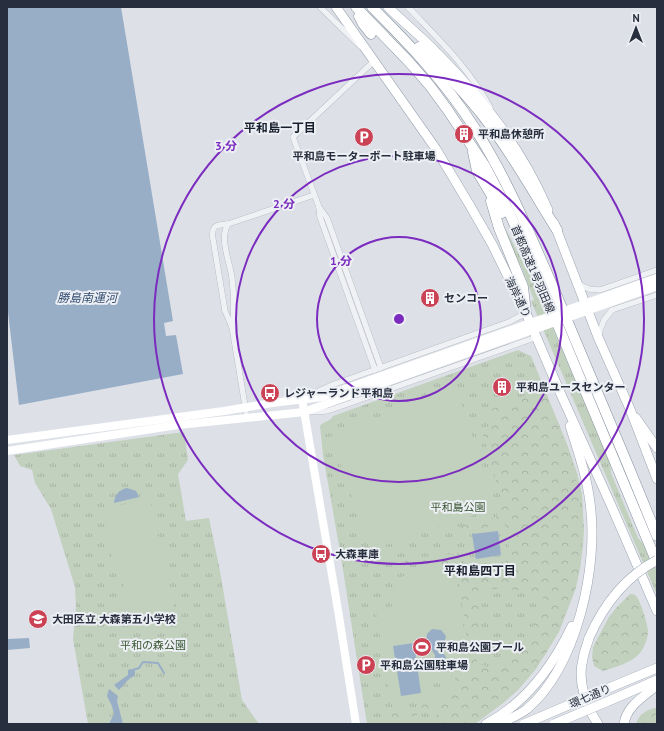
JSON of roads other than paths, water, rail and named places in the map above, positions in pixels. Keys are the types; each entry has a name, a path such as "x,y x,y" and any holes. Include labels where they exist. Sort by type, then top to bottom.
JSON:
{"highway":[{"path":"355,7 363,24 371,34"},
{"name":"首都高速1号羽田線","path":"355,7 410,63 430,86 485,166 508,210 532,263 657,562"},
{"name":"首都高速1号羽田線","path":"372,7 415,51 456,100 495,160 523,218 657,536"},
{"path":"388,23 401,29 446,73 480,112 513,158 557,230"},
{"path":"470,144 477,171 532,263"},
{"path":"490,193 499,228 523,287 526,313"},
{"path":"631,456 652,524"}],"main road":[{"name":"海岸通り","path":"336,7 436,149 492,244 537,337 657,611"},
{"path":"388,7 438,54 476,95 514,144 530,172 557,230 598,336 630,409 657,479"},
{"path":"500,724 520,713 546,689 565,655 574,635 589,572 592,543 590,503 579,456 559,390"},
{"path":"630,409 657,448"},
{"path":"598,724 587,702 582,676 582,660 589,638 610,601 631,578 657,562"},
{"path":"486,724 513,706 528,693 540,678 560,648 582,604"},
{"name":"環七通り","path":"524,724 657,668"},
{"name":"環七通り","path":"554,724 604,703 651,687 657,680"},
{"path":"624,724 627,714 631,708 651,687"}],"street":[{"path":"320,7 352,40 372,57 293,137 314,195 320,218 375,370"},
{"path":"408,7 460,62 479,87 500,126"},
{"path":"247,418 232,327 225,311 212,235 215,226 218,224 228,224 314,195"},
{"path":"318,207 327,218 381,368"},
{"path":"228,224 224,235 233,293 234,313 232,327"},
{"path":"578,284 589,289 600,290 657,270"},
{"path":"304,412 405,371 657,278"},
{"path":"7,440 322,397 405,371 657,286"},
{"path":"598,336 604,320 612,310 657,295"},
{"path":"302,399 320,390 509,322 526,313"},
{"path":"7,451 178,426 304,412 326,411 340,408 537,337"},
{"path":"302,399 356,724"}],"water":[{"name":"勝島南運河","path":"7,7 121,7 173,321 164,323 166,336 176,335 183,374 19,405 7,304"},
{"path":"127,488 136,491 139,497 114,503 115,497 118,493"},
{"path":"498,531 501,555 476,559 472,534"},
{"path":"432,629 441,630 446,636 444,644 437,650 438,653 444,654 446,657 444,661 439,663 435,660 435,655 426,641 427,634"},
{"path":"29,638 30,648 7,650 7,639"},
{"path":"414,643 421,693 401,696 393,646"},
{"path":"131,669 135,671 135,675 119,690 114,685 128,675 128,670"},
{"path":"109,689 118,696 117,701 123,724 109,724 114,714 107,696"}],"waterway":[{"path":"132,672 133,670 139,668 143,662 158,663 164,673"}],"place":[{"name":"平和島休憩所","path":"464,134"},
{"name":"平和島モーターボート駐車場","path":"364,137"},
{"name":"センコー","path":"430,298"},
{"name":"平和島ユースセンター","path":"502,387"},
{"name":"レジャーランド平和島","path":"270,393"},
{"name":"大森車庫","path":"321,554"},
{"name":"大田区立 大森第五小学校","path":"38,619"},
{"name":"平和島公園プール","path":"422,647"},
{"name":"平和島公園駐車場","path":"366,665"}],"district":[{"name":"平和島一丁目","path":"280,128"},
{"name":"平和島四丁目","path":"480,571"}],"park label":[{"name":"平和島公園","path":"458,507"},
{"name":"平和の森公園","path":"153,645"}]}
